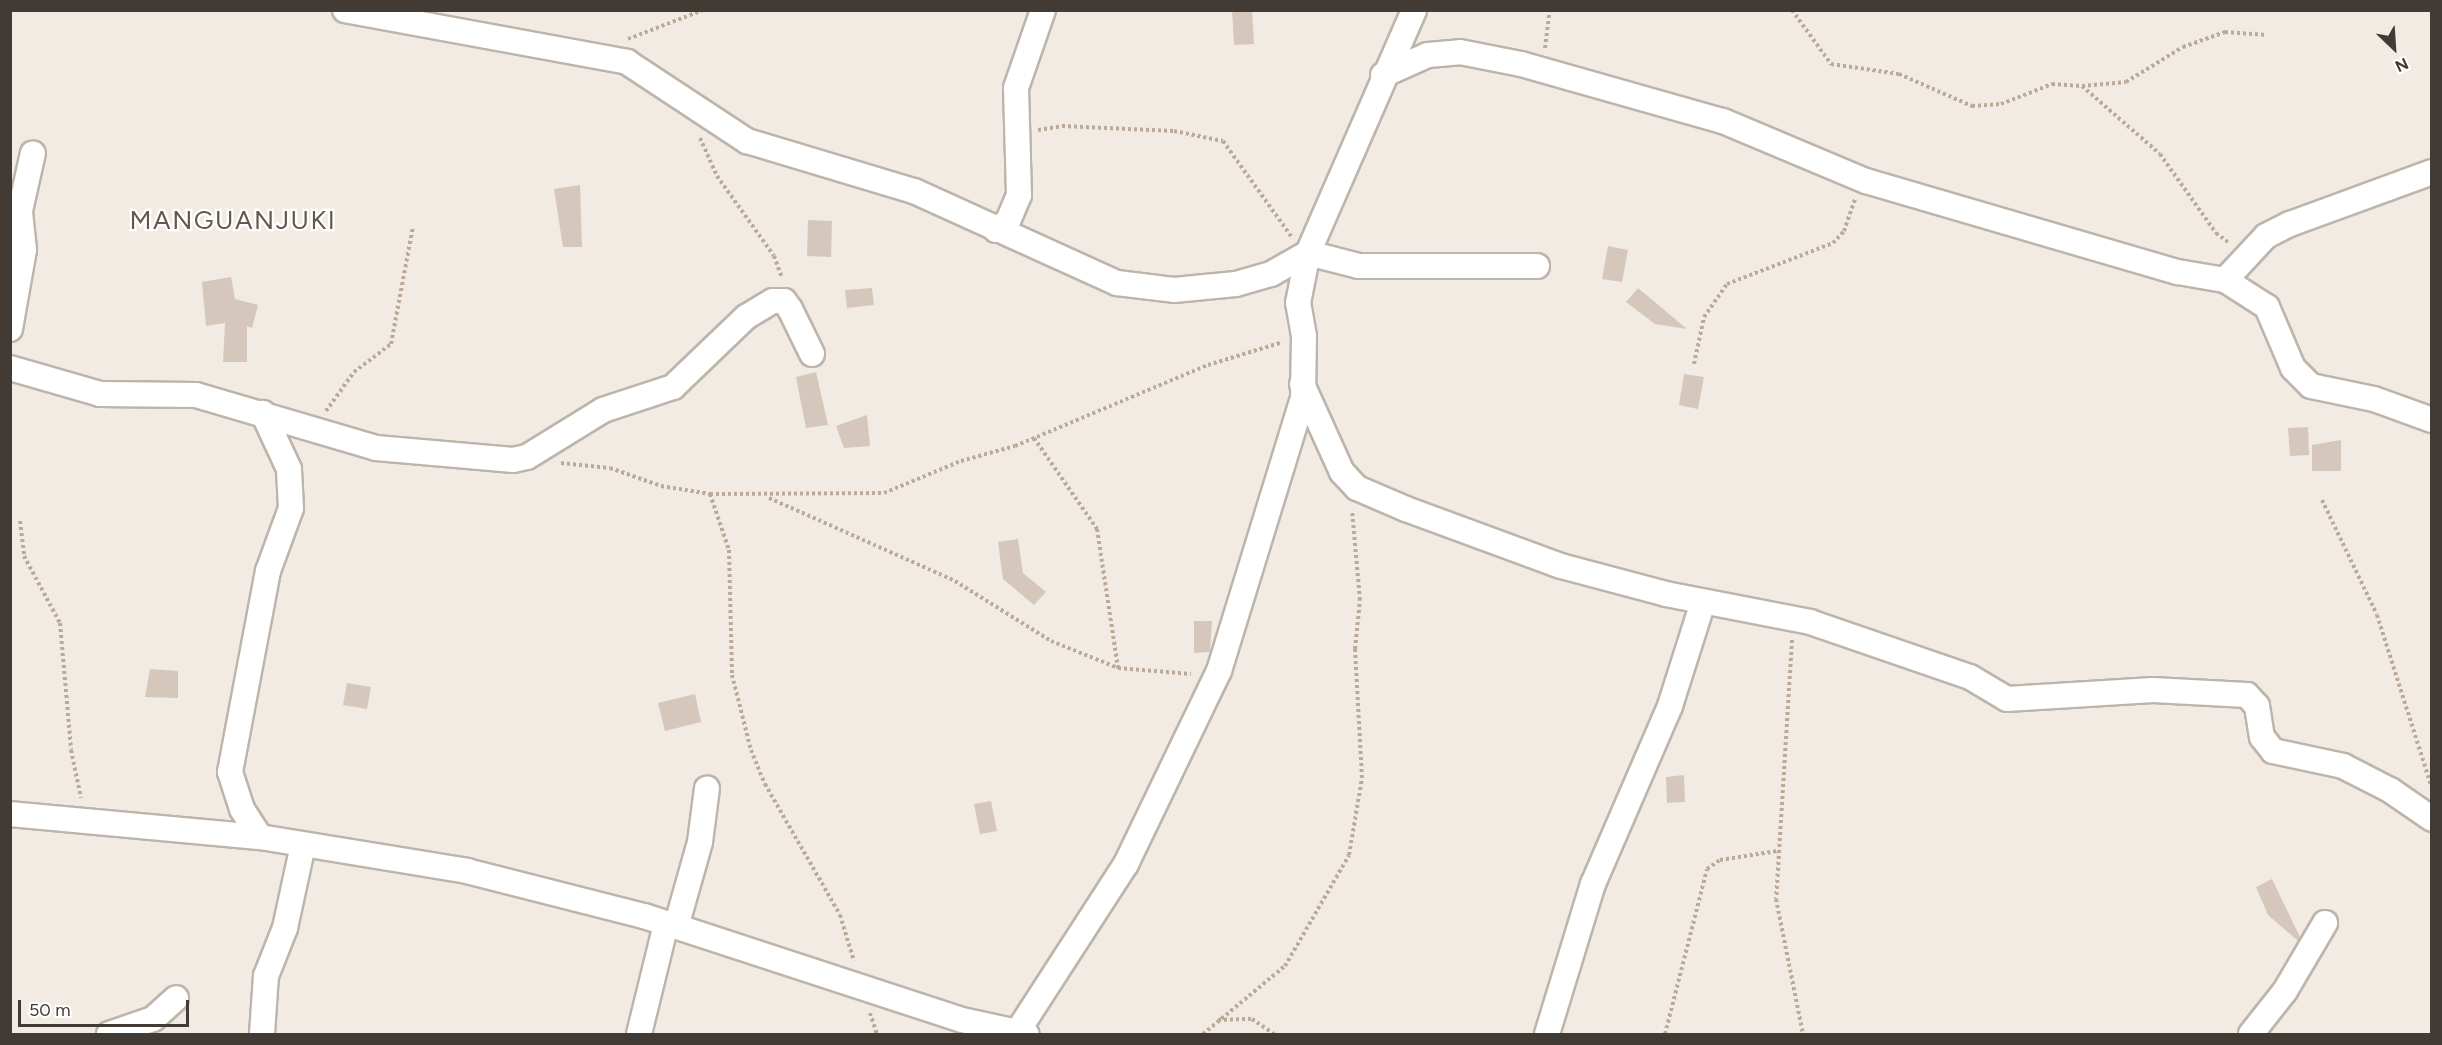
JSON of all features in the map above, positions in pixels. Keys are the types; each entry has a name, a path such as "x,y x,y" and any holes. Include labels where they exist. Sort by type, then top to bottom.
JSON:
{"street":[{"path":"345,10 596,56 647,71 686,104 747,141 914,191 996,230 1137,288 1236,284 1271,274 1308,253 1359,266 1537,266"},
{"path":"996,230 1008,221 1018,201 1019,134 1016,88 1043,10"},
{"path":"10,814 260,837 467,871 671,925 962,1020 1020,1033 1148,824 1219,671 1271,513 1302,384 1304,336 1298,303 1308,253 1383,75 1414,10"},
{"path":"1383,75 1428,55 1460,52 1540,69 1724,121 1859,178 2178,272 2225,280 2267,307 2293,368 2311,386 2374,399 2432,420"},
{"path":"10,329 24,250 20,211 33,153"},
{"path":"2225,280 2266,236 2312,213 2432,172"},
{"path":"10,368 100,394 182,393 316,426 346,440 401,452 527,457 603,410 673,387 746,317 761,306 784,301 812,354"},
{"path":"1302,384 1347,478 1357,488 1406,509 1561,566 1703,602 1793,618 1970,677 2007,699 2153,690 2247,695 2258,706 2262,737 2273,751 2343,766 2432,819"},
{"path":"260,837 242,809 230,772 246,712 268,571 291,508 289,469 263,413"},
{"path":"1548,1035 1593,884 1670,706 1703,602"},
{"path":"639,1035 671,925 700,842 707,788"},
{"path":"262,1035 266,976 285,928 303,845"},
{"path":"2251,1035 2285,991 2325,923"},
{"path":"109,1035 153,1019 176,998"}],"path":[{"path":"596,56 703,10"},
{"path":"1540,69 1550,10"},
{"path":"1792,10 1831,64 1907,76 1972,106 2001,104 2052,84 2082,86 2126,82 2183,47 2225,32 2267,35"},
{"path":"2082,86 2160,154 2216,233 2246,255"},
{"path":"686,104 725,190 774,256 784,301"},
{"path":"1019,134 1062,126 1174,131 1223,141 1281,225 1308,253"},
{"path":"1694,364 1704,317 1720,292 1750,273 1838,239 1859,178"},
{"path":"316,426 354,372 392,344 413,226"},
{"path":"527,457 610,468 661,486 710,494 766,497 884,493 1034,438 1208,365 1304,336"},
{"path":"1034,438 1096,529 1118,668"},
{"path":"1203,1035 1218,1020 1285,966 1348,855 1362,778 1355,649 1358,552 1347,478"},
{"path":"710,494 729,550 732,675 751,750 840,915 860,986"},
{"path":"766,497 955,581 1051,641 1118,668 1166,675 1219,671"},
{"path":"2322,500 2377,615 2432,788"},
{"path":"20,521 24,556 60,623 71,750 83,788 76,820"},
{"path":"1793,618 1777,850 1777,916 1803,1035"},
{"path":"1665,1035 1707,869 1720,860 1777,850"},
{"path":"1218,1020 1252,1018 1274,1035"}],"building":[{"path":"1232,10 1252,10 1254,44 1234,45"},
{"path":"580,185 582,247 563,247 554,189"},
{"path":"808,220 832,221 831,257 807,256"},
{"path":"1608,246 1628,250 1622,282 1602,279"},
{"path":"231,277 235,299 258,305 252,328 247,326 247,362 223,362 225,323 206,326 202,282"},
{"path":"872,288 874,305 847,308 845,290"},
{"path":"1638,288 1687,329 1655,324 1626,302"},
{"path":"816,372 828,425 806,428 796,377"},
{"path":"1684,374 1704,377 1698,409 1679,405"},
{"path":"867,415 870,446 844,448 836,426"},
{"path":"2308,427 2309,455 2290,456 2288,428"},
{"path":"2341,440 2341,471 2312,471 2312,445"},
{"path":"1018,539 1023,573 1046,592 1034,605 1003,579 998,542"},
{"path":"1194,621 1212,621 1210,652 1194,653"},
{"path":"150,669 178,671 178,698 145,697"},
{"path":"347,683 371,687 367,709 343,705"},
{"path":"695,694 701,722 665,731 658,703"},
{"path":"1684,775 1685,802 1667,803 1666,777"},
{"path":"991,801 997,831 980,834 974,804"},
{"path":"2272,879 2300,937 2298,941 2268,915 2256,887"}],"district":[{"name":"MANGUANJUKI","path":"233,221"}]}
